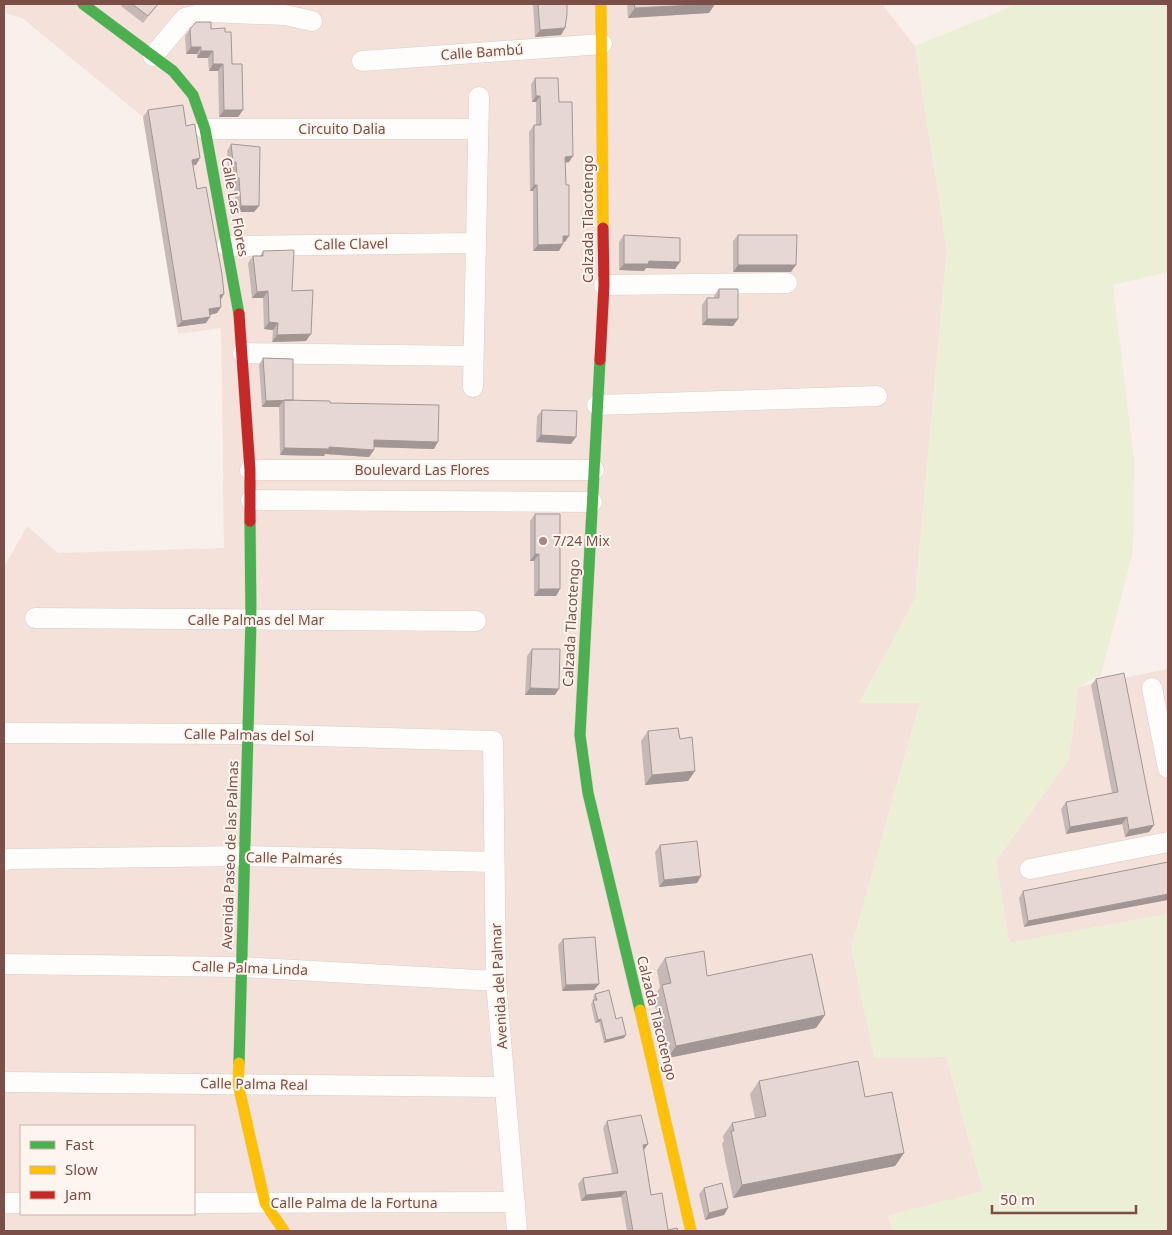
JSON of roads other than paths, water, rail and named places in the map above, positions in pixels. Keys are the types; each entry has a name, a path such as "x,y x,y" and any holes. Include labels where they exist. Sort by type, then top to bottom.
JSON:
{"street":[{"name":"Calle Las Flores","path":"83,4 173,71 192,95 205,129 240,318 250,470"},
{"name":"Calzada Tlacotengo","path":"601,4 604,284 580,735 588,793 672,1144 690,1231"},
{"path":"153,56 185,18 208,12 287,9 312,21"},
{"name":"Calle Bambú","path":"362,61 602,44"},
{"path":"473,387 479,96"},
{"name":"Circuito Dalia","path":"205,129 478,129"},
{"name":"Calle Clavel","path":"227,246 475,242"},
{"path":"604,284 787,283"},
{"path":"243,352 473,356"},
{"path":"597,405 877,396"},
{"name":"Boulevard Las Flores","path":"250,470 594,470"},
{"name":"Avenida Paseo de las Palmas","path":"250,470 251,620 238,1084 265,1203 284,1231"},
{"path":"251,500 592,502"},
{"name":"Calle Palmas del Mar","path":"35,618 476,621"},
{"path":"1152,688 1168,768"},
{"name":"Calle Palmas del Sol","path":"4,733 248,734 493,740"},
{"name":"Avenida del Palmar","path":"493,740 496,980 517,1231"},
{"path":"1030,869 1168,842"},
{"name":"Calle Palmarés","path":"4,861 8,859 245,856 494,862"},
{"name":"Calle Palma Linda","path":"4,964 242,967 496,980"},
{"name":"Calle Palma Real","path":"4,1082 505,1087"},
{"name":"Calle Palma de la Fortuna","path":"195,1203 515,1202"},
{"path":"4,1203 20,1203"}],"place":[{"name":"7/24 Mix","path":"543,541"}]}
